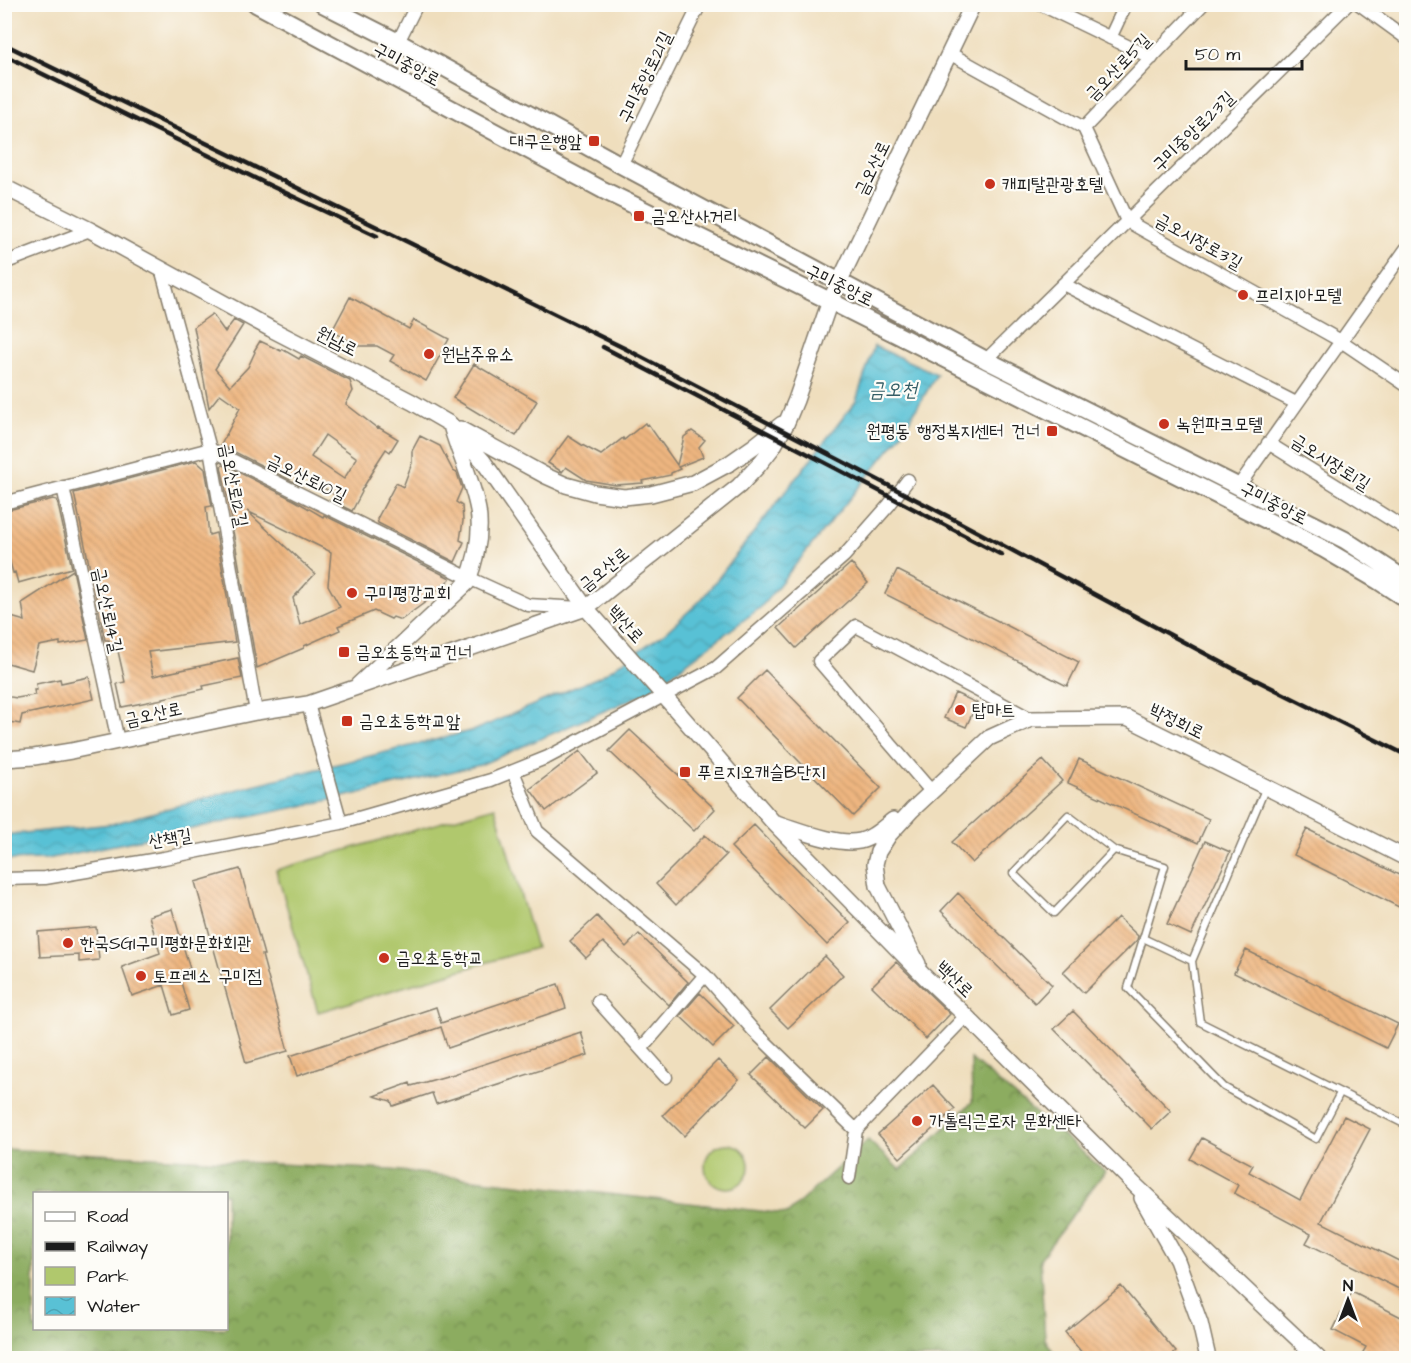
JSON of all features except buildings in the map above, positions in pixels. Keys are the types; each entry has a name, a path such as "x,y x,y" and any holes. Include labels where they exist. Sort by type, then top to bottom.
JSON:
{"main road":[{"name":"구미중앙로","path":"256,4 603,190 830,301 1324,549 1407,599"},
{"name":"구미중앙로","path":"323,4 398,42 621,165 986,360 1346,540 1407,580"}],"street":[{"path":"398,42 417,4"},
{"name":"구미중앙로21길","path":"621,165 700,4"},
{"name":"금오산로","path":"4,759 62,752 256,712 308,704 585,608 739,486 773,447 796,400 839,281 973,4"},
{"path":"1040,4 1152,58"},
{"name":"금오산로5길","path":"1110,38 1126,4"},
{"name":"금오산로5길","path":"1084,128 1203,4"},
{"name":"구미중앙로23길","path":"986,360 1348,4"},
{"path":"1359,4 1407,38"},
{"path":"949,53 1084,128 1127,221"},
{"name":"원남로","path":"4,187 90,230 450,424 483,462 585,608"},
{"name":"금오시장로3길","path":"1127,221 1341,340 1407,385"},
{"path":"4,263 90,230"},
{"path":"1238,486 1407,249"},
{"name":"금오산로12길","path":"161,268 210,449 256,712"},
{"path":"1064,284 1296,403"},
{"path":"450,424 566,486 624,497 651,494 693,483 738,458 788,419"},
{"path":"352,690 467,583 469,578 477,546 478,511 450,424"},
{"name":"금오시장로1길","path":"1268,443 1407,530"},
{"path":"4,503 210,449"},
{"name":"금오산로10길","path":"210,449 528,605 585,608"},
{"name":"산책길","path":"4,879 45,878 153,860 341,823 491,780 548,757 716,669 844,556 908,480"},
{"name":"금오산로14길","path":"63,487 117,741"},
{"name":"백산로","path":"585,608 773,822 925,977 1303,1353 1318,1359"},
{"path":"930,791 819,661 856,626 1031,719"},
{"path":"308,704 341,823"},
{"name":"박정희로","path":"930,791 989,738 1031,719 1127,718 1407,858"},
{"path":"513,771 537,831 705,975 754,1031 856,1130"},
{"path":"773,822 837,841 862,841 882,829 930,791"},
{"path":"925,977 878,886 875,864 878,852 889,836 930,791"},
{"path":"641,1049 705,975"},
{"path":"598,1001 666,1077"},
{"path":"849,1178 856,1130 966,1016"},
{"path":"1135,1185 1177,1260 1200,1323 1208,1359"}],"lane":[{"path":"1266,787 1192,961 1200,1022 1407,1125"},
{"path":"1114,850 1054,913 1013,873 1068,815 1114,850 1165,866 1128,988 1224,1087 1316,1139 1340,1093"},
{"path":"1143,938 1192,961"}],"green space":[{"path":"495,807 536,948 318,1012 276,870"},
{"path":"971,1059 1105,1171 1040,1259 1045,1339 1057,1358 5,1358 4,1149 391,1170 787,1214 868,1140 900,1170 972,1102"},
{"path":"727,1144 743,1150 749,1166 743,1182 727,1188 711,1182 705,1166 711,1150"}],"water":[{"name":"금오천","path":"874,346 937,374 899,438 761,607 648,692 480,765 335,799 47,859 5,860 5,835 112,824 253,785 475,730 601,676 666,632 701,600 856,401"}],"railway":[{"path":"4,44 626,349 959,522 1236,670 1406,755"},
{"path":"4,55 377,236"},
{"path":"603,347 1002,555"}],"place":[{"name":"대구은행앞","path":"594,141"},
{"name":"캐피탈관광호텔","path":"990,184"},
{"name":"금오산사거리","path":"639,216"},
{"name":"프리지아모텔","path":"1243,295"},
{"name":"원남주유소","path":"429,354"},
{"name":"녹원파크모텔","path":"1164,424"},
{"name":"원평동 행정복지센터 건너","path":"1052,431"},
{"name":"구미평강교회","path":"352,593"},
{"name":"금오초등학교건너","path":"344,652"},
{"name":"탑마트","path":"960,710"},
{"name":"금오초등학교앞","path":"347,721"},
{"name":"푸르지오캐슬B단지","path":"685,772"},
{"name":"한국SGI구미평화문화회관","path":"68,943"},
{"name":"금오초등학교","path":"384,958"},
{"name":"토프레소 구미점","path":"141,976"},
{"name":"가톨릭근로자 문화센타","path":"917,1121"}]}
